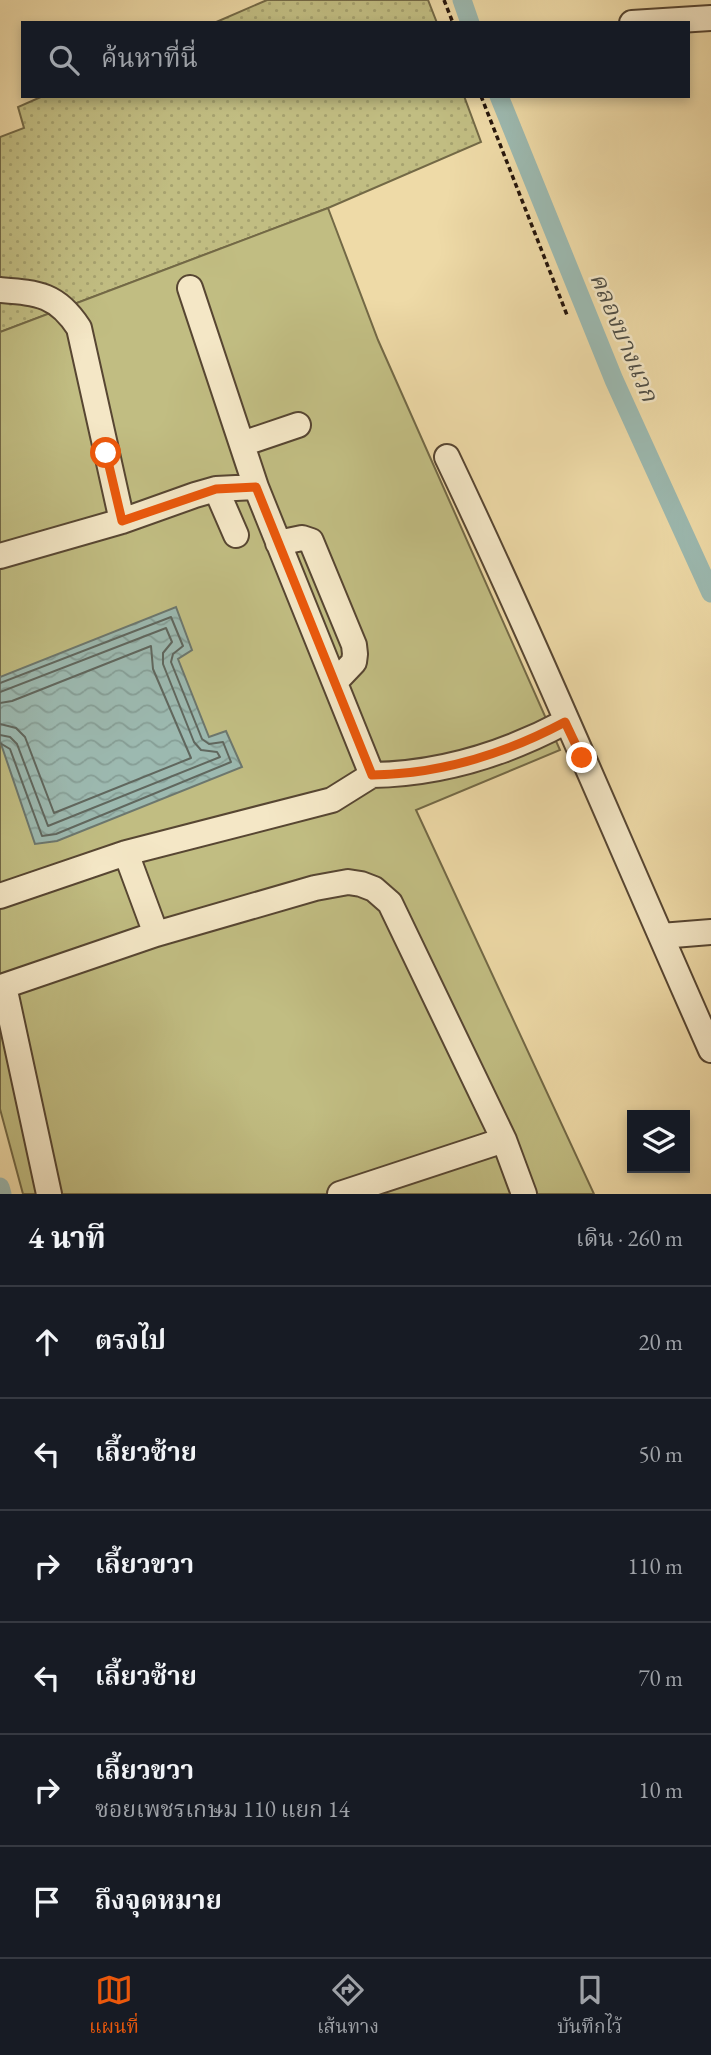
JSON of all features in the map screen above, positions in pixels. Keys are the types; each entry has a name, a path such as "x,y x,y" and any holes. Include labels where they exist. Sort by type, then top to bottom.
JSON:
{"street":[{"path":"664,21 711,18"},
{"path":"190,288 256,487 372,775"},
{"path":"0,290 41,293 68,310 79,328 122,521"},
{"path":"242,444 298,425"},
{"path":"447,457 519,609 565,722 711,1050"},
{"path":"0,556 122,521 216,489 256,487"},
{"path":"216,489 236,535"},
{"path":"0,896 126,853 331,800 372,775 421,772 455,766 507,748 565,722"},
{"path":"126,853 156,934"},
{"path":"49,1194 2,978 315,887 348,882 373,888 390,903 504,1140 524,1194"},
{"path":"661,936 711,932"},
{"path":"340,1194 504,1140"}],"path":[{"path":"444,0 452,21"},
{"path":"482,98 567,314"}],"shaded area":[{"path":"267,0 428,0 436,21 219,21"},
{"path":"38,98 465,98 481,142 328,208 0,332 0,137 24,128 18,107"},
{"path":"328,208 378,340 560,750 416,810 594,1194 23,1194 0,1109 0,332"}],"water":[{"path":"176,607 192,650 178,659 209,737 226,731 242,767 57,841 35,844 0,741 0,677"}],"waterway":[{"name":"คลองบางแวก","path":"462,0 469,21"},
{"name":"คลองบางแวก","path":"500,98 614,380 711,593"},
{"path":"0,1187 2,1194"}],"route":[{"path":"106,453 122,521 216,489 256,487 372,775 396,775 455,766 507,748 565,722 582,758"}]}
